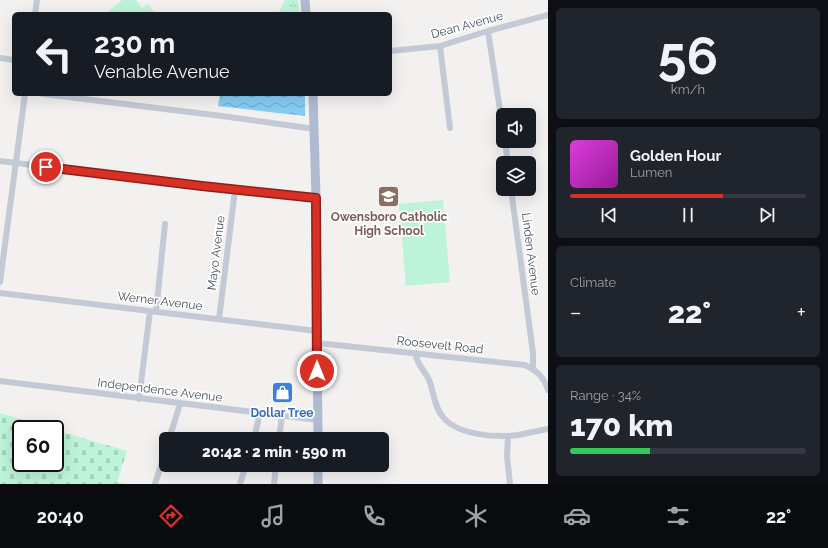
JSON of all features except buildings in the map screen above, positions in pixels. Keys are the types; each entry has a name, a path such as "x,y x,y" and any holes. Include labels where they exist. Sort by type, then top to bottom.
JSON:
{"main road":[{"path":"304,0 306,12"},
{"path":"313,96 315,129 318,432"},
{"path":"318,472 318,484"}],"street":[{"path":"35,12 37,0"},
{"name":"Dean Avenue","path":"392,51 440,46 548,15"},
{"path":"488,31 500,108"},
{"path":"440,46 450,128"},
{"path":"0,58 12,60"},
{"path":"0,282 25,96"},
{"path":"58,96 315,129"},
{"path":"0,161 235,190 316,198"},
{"name":"Mayo Avenue","path":"219,319 235,190"},
{"name":"Linden Avenue","path":"512,196 533,353 533,369"},
{"path":"139,399 165,224"},
{"name":"Werner Avenue","path":"0,293 317,332"},
{"name":"Roosevelt Road","path":"317,343 525,365 533,369"},
{"path":"416,353 417,359 429,379 440,412 448,423 454,427 468,432 508,436 548,429"},
{"path":"533,369 542,376 548,390"},
{"name":"Independence Avenue","path":"0,382 318,420"},
{"path":"171,432 180,404"},
{"path":"256,432 260,413"},
{"path":"280,432 282,416"},
{"path":"508,436 507,456 510,484"},
{"path":"155,484 159,472"},
{"path":"240,484 244,472"},
{"path":"274,484 275,472"}],"green space":[{"path":"122,0 136,0 142,8 148,4 154,12 107,12"},
{"path":"285,0 298,0 300,12 279,12"},
{"path":"443,200 450,282 406,286 399,204"},
{"path":"0,413 23,420 12,420 12,472 64,472 64,433 127,451 117,482 125,484 0,484"}],"water":[{"path":"220,96 305,96 305,116 218,106"}],"place":[{"name":"Owensboro Catholic High School","path":"389,196"},
{"name":"Dollar Tree","path":"282,392"}],"route":[{"path":"46,167 235,190 316,198 317,371"}]}
